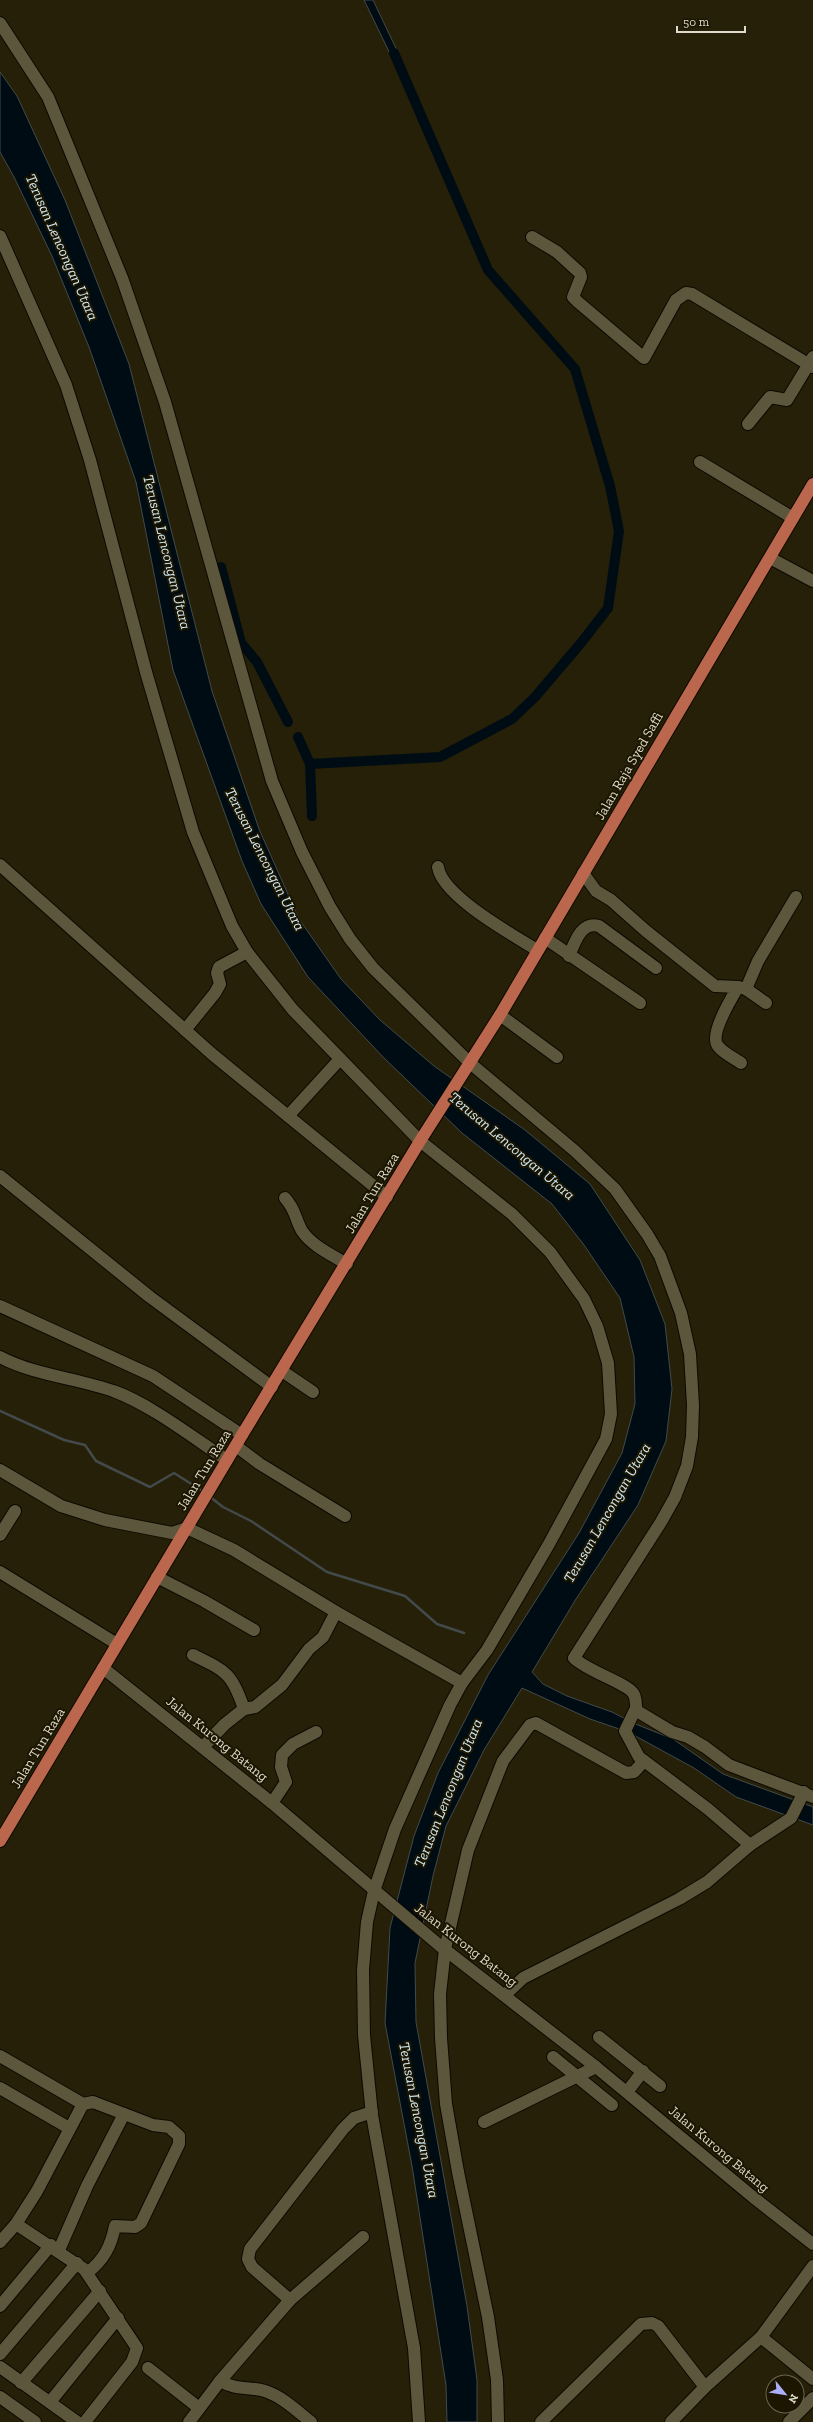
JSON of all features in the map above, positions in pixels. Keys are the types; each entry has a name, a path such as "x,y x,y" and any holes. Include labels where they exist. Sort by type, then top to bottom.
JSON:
{"main road":[{"name":"Jalan Raja Syed Saffi","path":"436,1115 500,1015 544,938 812,486"},
{"name":"Jalan Tun Raza","path":"0,1841 242,1434 282,1371 436,1115"}],"street":[{"path":"0,23 48,98 122,278 145,339 195,502 262,748 278,798 302,852 350,939 373,968 468,1065 575,1151 615,1189 647,1234 660,1256 681,1314 690,1354 693,1405 692,1437 687,1466 674,1497 661,1522 574,1655 576,1660 631,1691 635,1697 634,1713 625,1731 634,1751 644,1761 708,1809 750,1845"},
{"path":"0,236 66,385 90,460 146,672 193,832 232,926 248,952 293,1010 420,1141 512,1214 550,1252 576,1286 591,1313 604,1346 610,1382 609,1428 600,1451 487,1650 462,1684 450,1705 395,1829 374,1891 367,1922 363,1970 364,2035 372,2112 414,2348 419,2422"},
{"path":"532,237 557,252 580,273 581,277 573,297 644,358 676,300 686,293 692,294 812,363 787,400 770,397 748,424"},
{"path":"700,462 793,518"},
{"path":"770,558 813,581"},
{"path":"0,865 185,1030 387,1197"},
{"path":"438,867 443,881 460,898 537,950"},
{"path":"583,873 596,890 611,900 646,931 715,986 742,988 766,1002"},
{"path":"741,1063 718,1047 715,1039 718,1025 796,898"},
{"path":"569,956 576,939 585,926 591,924 599,926 656,968"},
{"path":"544,938 640,1003"},
{"path":"185,1030 215,993 220,984 217,973 220,967 248,952"},
{"path":"500,1015 556,1058"},
{"path":"288,1116 340,1058"},
{"path":"0,1176 150,1296 272,1387"},
{"path":"285,1198 293,1207 301,1228 308,1237 317,1245 347,1264"},
{"path":"0,1306 153,1376 242,1434"},
{"path":"0,1357 32,1370 94,1384 118,1393 137,1403 227,1460"},
{"path":"282,1371 313,1392"},
{"path":"236,1446 260,1464 345,1516"},
{"path":"0,1470 61,1506 105,1520 172,1533 187,1528 234,1550 336,1612 462,1684"},
{"path":"0,1535 15,1511"},
{"path":"0,1572 117,1644"},
{"path":"157,1577 204,1601 254,1630"},
{"path":"203,1747 225,1724 244,1709 255,1707 282,1686 309,1649 323,1637 336,1612"},
{"path":"193,1655 226,1672 235,1684 244,1709"},
{"name":"Jalan Kurong Batang","path":"104,1668 272,1803 374,1891 442,1947 596,2067 752,2197 813,2243"},
{"path":"505,1995 523,1978 679,1899 707,1882 750,1845 791,1818 806,1795 730,1765 688,1736 661,1726 634,1713"},
{"path":"498,2422 497,2380 488,2317 458,2172 446,2104 441,2038 440,1994 442,1947 468,1850 503,1761 530,1725 536,1723 626,1773 634,1772 644,1761"},
{"path":"272,1803 286,1782 281,1767 282,1755 293,1744 316,1732"},
{"path":"599,2037 660,2086"},
{"path":"0,2056 83,2104 93,2102 153,2125 173,2129 179,2136 179,2144 141,2223 135,2227 115,2226 108,2250 102,2260 88,2274"},
{"path":"553,2057 612,2105"},
{"path":"484,2122 596,2067"},
{"path":"627,2092 643,2071"},
{"path":"0,2088 69,2128"},
{"path":"0,2242 16,2224 52,2162 83,2104"},
{"path":"290,2300 252,2267 248,2259 250,2249 344,2129 354,2118 372,2112"},
{"path":"0,2306 55,2248 124,2114"},
{"path":"16,2224 55,2248 88,2274 137,2348 136,2356 85,2422"},
{"path":"189,2422 220,2381 290,2300 363,2237"},
{"path":"0,2354 77,2264"},
{"path":"671,2422 704,2387 761,2337 812,2271"},
{"path":"21,2383 100,2290"},
{"path":"50,2402 118,2318"},
{"path":"541,2422 637,2328 646,2323 658,2326 704,2387"},
{"path":"761,2337 813,2379"},
{"path":"0,2367 77,2422"},
{"path":"148,2368 199,2408"},
{"path":"220,2381 233,2388 263,2391 277,2396 311,2422"},
{"path":"0,2397 35,2422"},
{"path":"789,2422 813,2398"}],"water":[{"path":"364,0 373,0 403,63 396,66"},
{"name":"Terusan Lencongan Utara","path":"0,72 17,96 65,200 129,364 212,691 259,829 299,919 341,979 380,1020 434,1066 525,1130 590,1184 640,1260 665,1324 672,1389 666,1441 638,1505 576,1599 532,1672 543,1684 567,1696 612,1712 633,1723 673,1739 723,1774 813,1807 813,1825 736,1797 694,1768 628,1732 590,1719 522,1688 484,1750 446,1826 433,1876 415,1963 416,2022 467,2306 477,2380 477,2422 447,2422 446,2385 412,2166 385,2023 390,1928 414,1836 438,1773 488,1675 579,1533 622,1453 635,1404 634,1357 620,1298 584,1245 552,1204 462,1133 383,1057 308,977 261,904 242,861 173,670 136,482 89,347 52,256 14,177 0,152"}],"waterway":[{"path":"298,737 310,764 440,757 512,719 535,697 581,643 608,608 619,531 610,486 575,369 488,270 394,53"},
{"path":"221,567 241,643 257,662 288,722"},
{"path":"310,764 312,816"},
{"path":"0,1411 64,1440 85,1445 96,1461 150,1487 174,1473 204,1492"},
{"path":"209,1496 223,1507 251,1521 327,1572 405,1596 437,1624 464,1633"}]}
